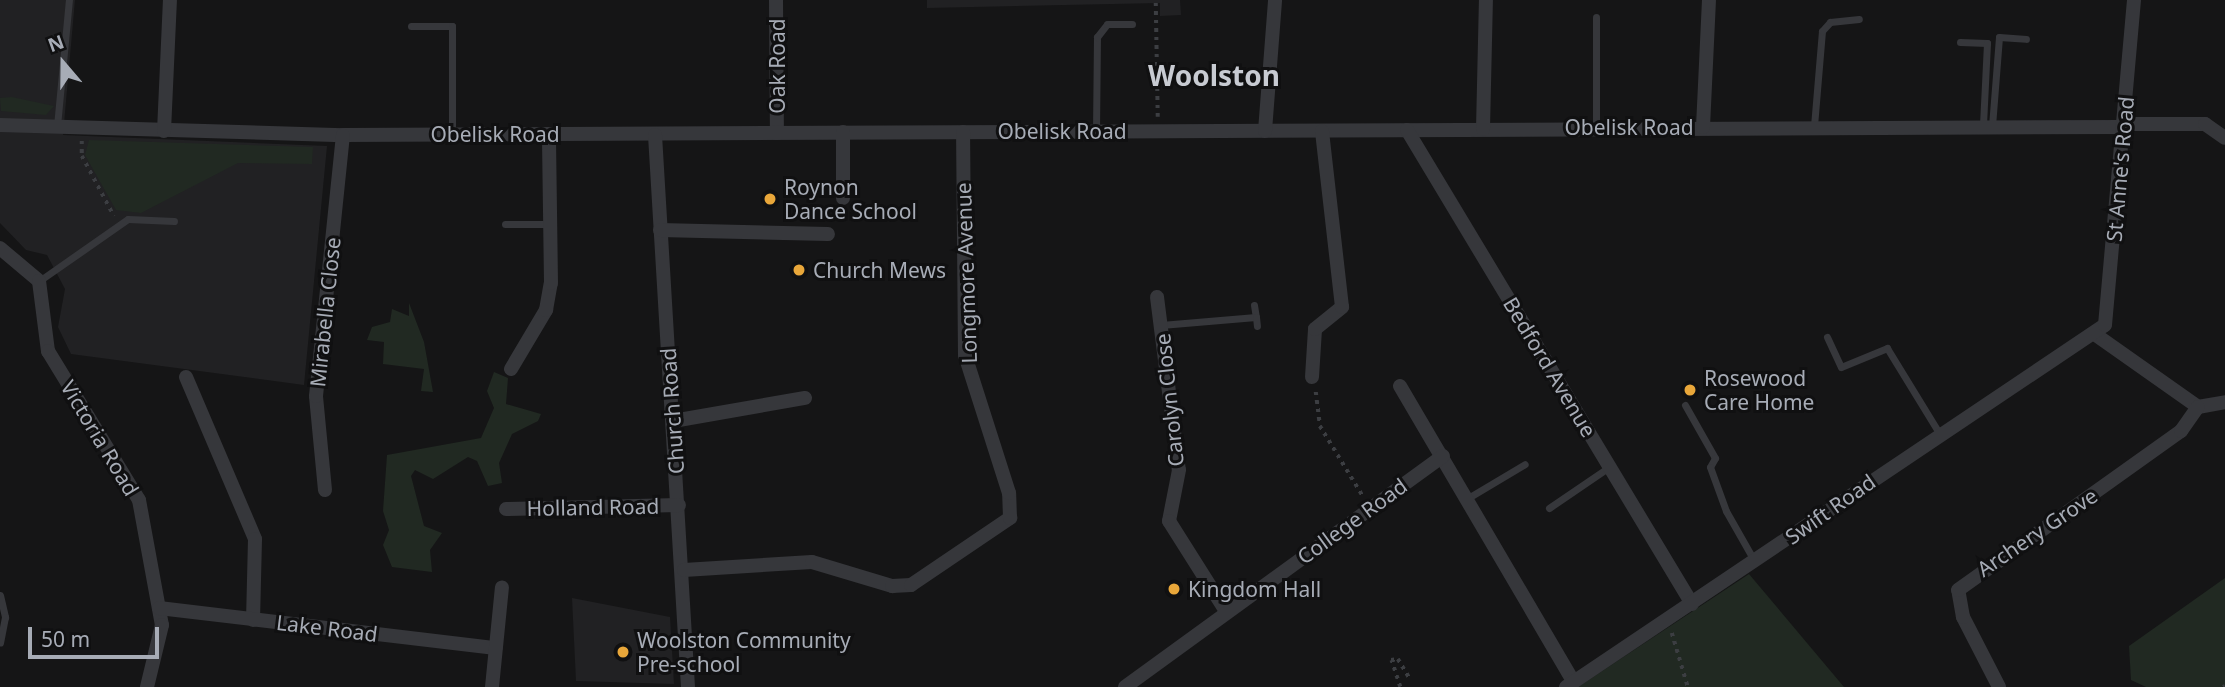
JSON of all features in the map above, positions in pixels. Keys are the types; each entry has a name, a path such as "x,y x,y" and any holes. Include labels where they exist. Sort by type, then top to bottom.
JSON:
{"street":[{"path":"164,131 170,0"},
{"name":"Oak Road","path":"776,0 777,133"},
{"path":"1265,131 1275,0"},
{"path":"1483,129 1486,0"},
{"path":"1703,127 1709,0"},
{"name":"St Anne's Road","path":"2096,335 2108,311 2134,0"},
{"name":"Obelisk Road","path":"0,125 343,135 654,135 2205,124 2225,138"},
{"name":"Bedford Avenue","path":"1407,130 1692,604"},
{"path":"1312,377 1315,329 1342,307 1322,131"},
{"path":"843,132 843,198"},
{"name":"Longmore Avenue","path":"684,570 812,562 892,586 911,585 1010,518 1009,493 965,355 963,132"},
{"path":"511,369 546,310 553,224 549,134"},
{"name":"Mirabella Close","path":"325,490 316,396 343,135"},
{"name":"Church Road","path":"654,135 684,570 688,687"},
{"path":"660,230 828,234"},
{"path":"0,248 39,281"},
{"name":"Victoria Road","path":"39,281 48,351 139,500 162,625 147,687"},
{"name":"Carolyn Close","path":"1157,297 1179,470 1169,522 1226,611"},
{"path":"2096,335 2197,407 2225,402"},
{"name":"Swift Road","path":"1570,685 1755,562 1939,433 2096,335"},
{"path":"186,377 252,527 259,565 253,620"},
{"path":"1400,386 1468,498 1570,685"},
{"path":"673,421 805,398"},
{"name":"Archery Grove","path":"1999,687 1962,617 1958,590 2181,431 2197,407"},
{"name":"College Road","path":"1125,687 1226,611 1443,456"},
{"name":"Holland Road","path":"506,509 679,505"},
{"path":"492,687 502,587"},
{"name":"Lake Road","path":"159,608 496,648"}],"lane":[{"path":"57,127 69,0"},
{"path":"1596,18 1596,127"},
{"path":"1814,126 1822,31 1830,22 1859,19"},
{"path":"1096,131 1097,37 1107,24 1132,24"},
{"path":"411,26 452,26 452,134"},
{"path":"1987,126 1999,37 2026,39"},
{"path":"1960,42 1987,43 1987,126"},
{"path":"39,281 128,219 174,220"},
{"path":"505,224 553,224"},
{"path":"1254,305 1257,326"},
{"path":"1161,325 1256,317"},
{"path":"1827,337 1841,367 1888,348 1939,433"},
{"path":"1685,405 1715,458 1710,467 1726,511 1755,562"},
{"path":"1468,498 1525,464"},
{"path":"1549,508 1610,467"},
{"path":"0,595 5,617 0,643"}],"path":[{"path":"1156,3 1158,130"},
{"path":"82,128 82,156 119,225"},
{"path":"1312,377 1320,426 1370,509"},
{"path":"1665,622 1682,648 1688,687"},
{"path":"1400,687 1391,660 1398,659 1409,677"}],"shaded area":[{"path":"0,0 75,0 63,135 327,146 304,385 71,354 58,327 65,289 47,255 26,250 0,223"},
{"path":"927,0 1180,0 1181,15 1160,16 1160,3 927,8"},
{"path":"12,97 54,106 46,115 1,111 0,98"},
{"path":"89,140 313,147 312,164 238,163 141,213 116,210 85,155"},
{"path":"409,303 424,342 433,392 421,391 424,369 383,364 384,342 367,340 372,327 390,322 392,309 409,316"},
{"path":"494,372 508,378 506,404 541,414 538,421 512,434 499,463 502,483 488,486 477,461 468,457 433,479 415,470 411,476 424,526 442,533 430,550 432,572 392,567 383,545 389,530 383,511 387,455 481,438 494,408 487,391"},
{"path":"1749,574 1844,687 1578,687"},
{"path":"2225,578 2225,687 2146,687 2131,680 2129,646"},
{"name":"Woolston Community Pre-school","path":"572,598 670,617 674,684 576,681"}],"place":[{"name":"Roynon Dance School","path":"770,199"},
{"name":"Church Mews","path":"799,270"},
{"name":"Rosewood Care Home","path":"1690,390"},
{"name":"Kingdom Hall","path":"1174,589"},
{"name":"Woolston Community Pre-school","path":"623,652"}],"district":[{"name":"Woolston","path":"1214,75"}]}
